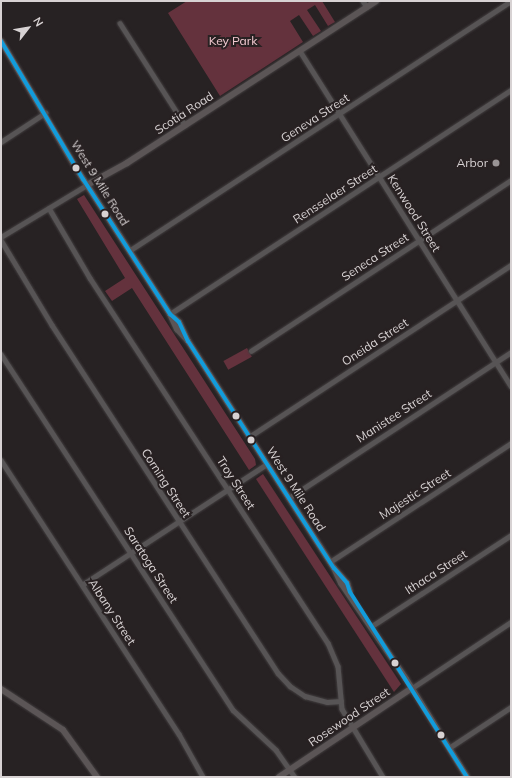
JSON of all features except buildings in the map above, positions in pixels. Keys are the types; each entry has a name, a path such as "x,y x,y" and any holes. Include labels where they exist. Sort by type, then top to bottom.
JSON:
{"main road":[{"name":"Scotia Road","path":"87,185 185,126 376,1"},
{"name":"West 9 Mile Road","path":"1,41 87,185 170,314 179,322 188,341 332,565 338,570 347,583 350,592 412,688 466,777"},
{"name":"Rosewood Street","path":"279,777 412,688"},
{"path":"1,689 63,730 97,777"}],"street":[{"path":"363,1 367,7"},
{"name":"Geneva Street","path":"129,251 511,1"},
{"path":"120,23 185,126"},
{"path":"1,54 7,51"},
{"name":"Kenwood Street","path":"300,51 511,386"},
{"name":"Rensselaer Street","path":"170,314 511,90"},
{"path":"1,142 45,114"},
{"name":"Seneca Street","path":"251,350 511,180"},
{"name":"Scotia Road","path":"1,237 87,185"},
{"name":"Troy Street","path":"49,208 90,278 328,643 338,666 342,709 383,777"},
{"name":"Corning Street","path":"1,240 52,325 285,682 311,699 341,702"},
{"name":"Oneida Street","path":"249,436 511,265"},
{"name":"Manistee Street","path":"289,498 511,352"},
{"name":"Saratoga Street","path":"1,354 233,710 276,750 295,777"},
{"name":"Majestic Street","path":"332,565 511,443"},
{"name":"Albany Street","path":"1,460 179,734 203,777"},
{"path":"82,585 267,464"},
{"name":"Ithaca Street","path":"372,626 511,535"},
{"name":"Rosewood Street","path":"412,688 511,622"},
{"path":"449,748 511,707"}],"green space":[{"name":"Key Park","path":"187,1 322,1 335,22 328,26 315,5 307,10 321,31 313,36 299,15 290,21 303,42 220,96 168,13"},
{"path":"84,195 255,459 256,465 249,470 132,288 112,301 105,291 125,278 77,199"},
{"path":"247,348 252,357 228,370 223,361"},
{"path":"263,474 401,684 394,692 256,479"}],"transit line":[{"path":"1,41 83,179 170,314 179,322 188,341 334,568 347,583 350,592 467,777"}],"place":[{"name":"Arbor","path":"496,163"}]}
